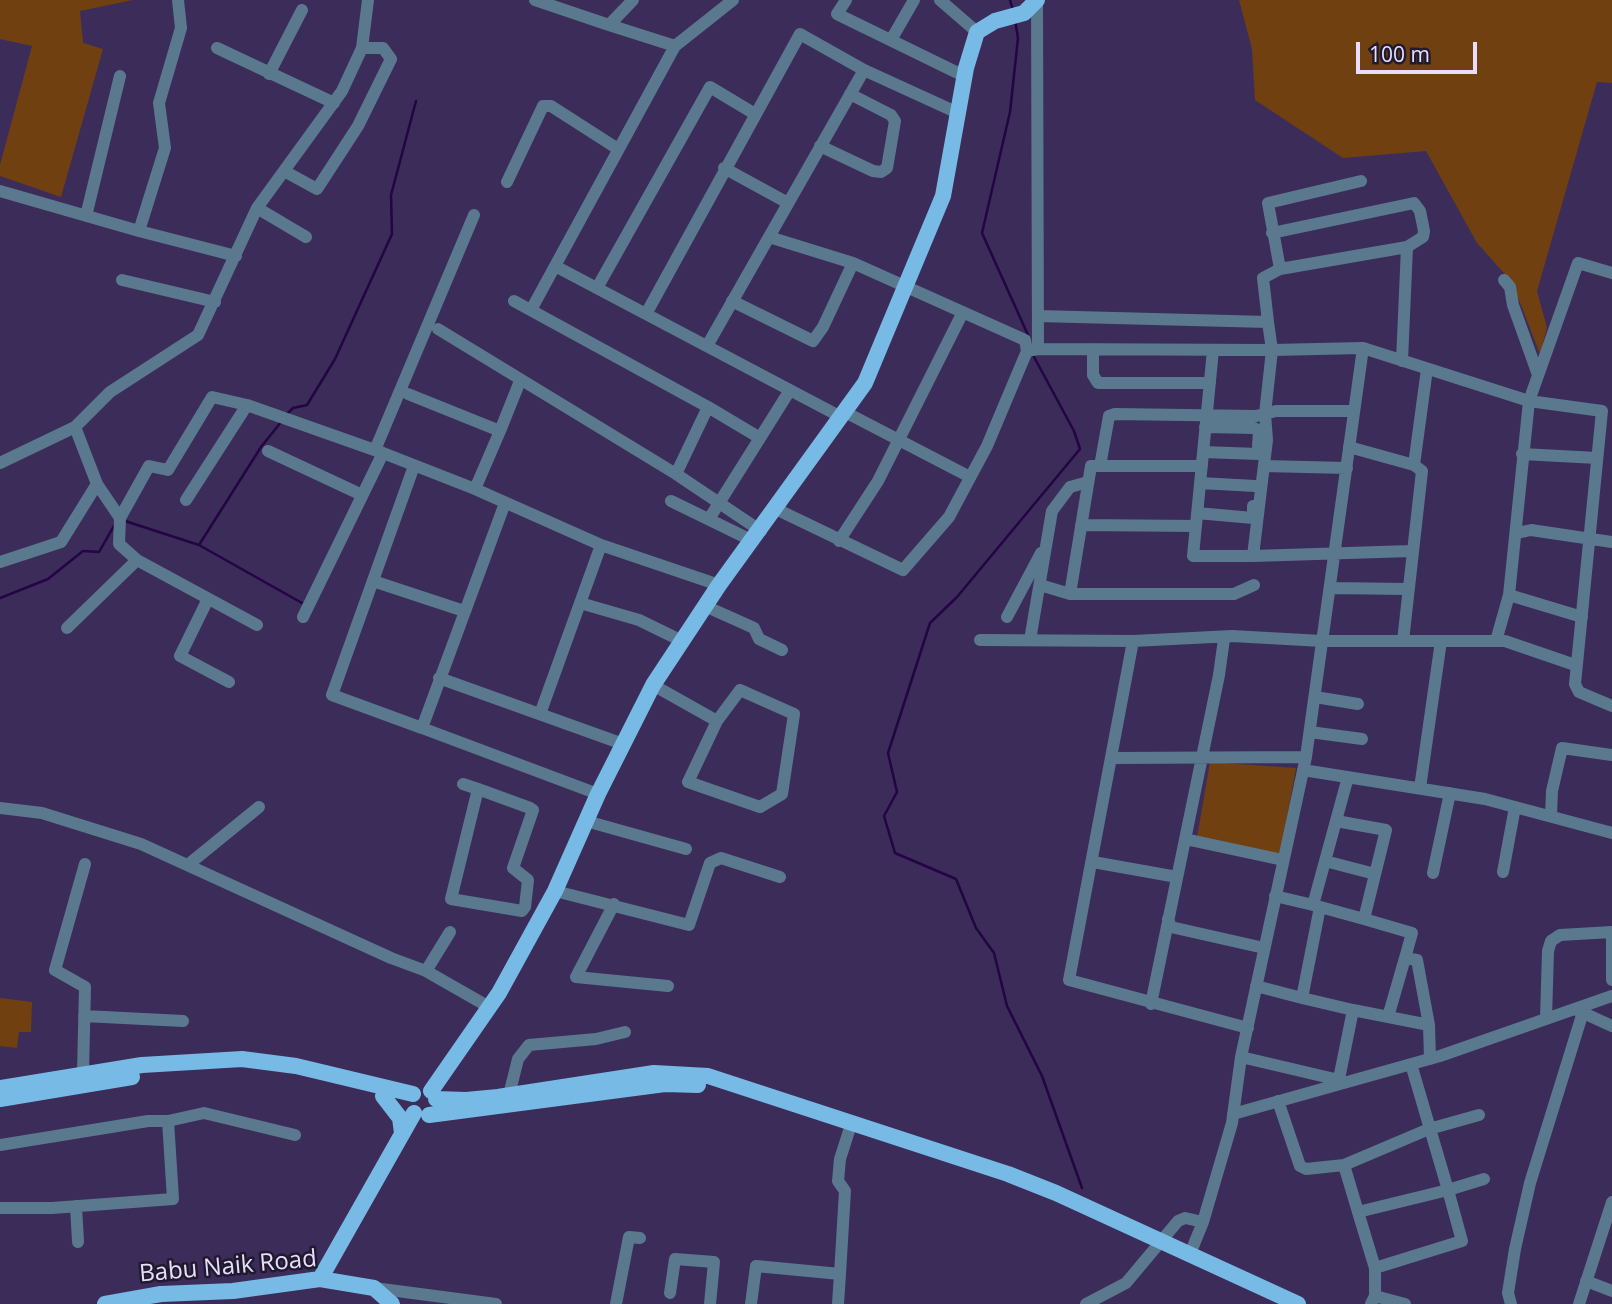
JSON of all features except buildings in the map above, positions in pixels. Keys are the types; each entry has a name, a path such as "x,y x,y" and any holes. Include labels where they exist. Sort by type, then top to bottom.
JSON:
{"main road":[{"path":"0,1099 155,1074 226,1069 275,1072 416,1106 436,1107 434,1095 489,1007 552,896 598,794 653,685 719,585 757,536 864,383 943,196 964,76 977,32 995,21 1024,13 1037,0"},
{"path":"0,1088 83,1073 242,1059 296,1066 416,1106 681,1084 719,1090 849,1131 1041,1198 1157,1245 1190,1254 1298,1304"},
{"path":"320,1279 402,1133 416,1106 419,1089 434,1095 467,1100 654,1073 708,1076 1008,1174 1276,1304"},
{"path":"383,1096 400,1118 402,1133"},
{"name":"Babu Naik Road","path":"105,1304 233,1298 320,1279 374,1288"},
{"path":"374,1288 391,1304"}],"street":[{"path":"139,231 165,148 159,103 181,28 178,0"},
{"path":"0,463 75,426 110,392 198,335 257,208 334,103 362,48 368,0"},
{"path":"535,0 552,2 609,25 675,46"},
{"path":"609,25 633,0"},
{"path":"531,310 675,46 733,0"},
{"path":"846,0 838,15 964,76"},
{"path":"891,40 914,0"},
{"path":"940,0 977,32"},
{"path":"776,509 904,570 949,517 970,478 1033,350 1038,316 1037,0"},
{"path":"269,74 302,10"},
{"path":"646,314 800,34 864,70 958,113"},
{"path":"217,48 334,103"},
{"path":"284,171 317,189 358,126 391,59 383,48 362,48"},
{"path":"707,346 864,70"},
{"path":"86,215 120,76"},
{"path":"597,288 710,87 755,114"},
{"path":"820,146 873,171 881,172 887,168 895,121 891,115 850,93"},
{"path":"507,182 543,106 551,106 618,149"},
{"path":"724,168 788,203"},
{"path":"1280,269 1268,203 1361,181"},
{"path":"0,191 236,256"},
{"path":"1253,556 1264,466 1265,414 1272,350 1263,278 1280,269 1407,247 1423,237 1424,231 1414,203 1272,233"},
{"path":"257,208 306,237"},
{"path":"303,617 362,495 474,215"},
{"path":"768,237 853,263 1025,340 1033,350"},
{"path":"1402,360 1407,247"},
{"path":"732,301 813,341 823,327 853,263"},
{"path":"1496,641 1509,595 1529,401 1577,263 1612,273"},
{"path":"555,266 790,390 899,440 970,478"},
{"path":"122,280 215,302"},
{"path":"1504,280 1510,287 1513,305 1538,375"},
{"path":"514,301 760,438"},
{"path":"839,541 878,481 962,312"},
{"path":"1038,316 1268,322"},
{"path":"438,329 520,382 718,501 757,536"},
{"path":"1033,350 1363,348 1529,401 1602,411 1575,684 1579,692 1612,706"},
{"path":"1190,1254 1203,1222 1233,1114 1241,1057 1305,763 1363,348"},
{"path":"1093,349 1093,375 1098,383 1210,383"},
{"path":"1213,350 1193,556 1411,551"},
{"path":"1414,465 1427,369"},
{"path":"475,489 520,382"},
{"path":"709,519 790,390"},
{"path":"408,394 500,431"},
{"path":"257,625 137,560 119,544 120,518 149,466 168,470 212,397 247,405 379,452 475,489 601,545 719,585"},
{"path":"186,500 247,405"},
{"path":"676,474 708,407"},
{"path":"1206,421 1276,411 1354,411"},
{"path":"1081,525 1253,517 1259,430 1206,421 1109,416 1100,466"},
{"path":"75,426 97,484 120,518"},
{"path":"1349,446 1414,465 1422,471 1403,641"},
{"path":"268,451 362,495"},
{"path":"1203,452 1258,454"},
{"path":"1522,454 1597,458"},
{"path":"414,466 332,695 598,794"},
{"path":"1070,594 1091,466 1202,466"},
{"path":"1264,466 1347,468"},
{"path":"1030,640 1052,511 1062,495 1077,482 1088,482"},
{"path":"1200,483 1255,486"},
{"path":"0,562 61,542 97,484"},
{"path":"671,501 709,519 757,536"},
{"path":"422,728 505,503"},
{"path":"1517,533 1531,530 1612,542"},
{"path":"1007,617 1047,541"},
{"path":"540,714 601,545"},
{"path":"67,628 137,560"},
{"path":"373,581 464,611"},
{"path":"1040,585 1070,594 1234,594 1254,585"},
{"path":"1330,587 1408,589"},
{"path":"1509,595 1582,617"},
{"path":"208,599 180,656 229,682"},
{"path":"580,603 639,620 682,641"},
{"path":"705,607 754,628 759,639 782,650"},
{"path":"980,640 1224,639 1232,636 1322,641 1505,641 1575,665"},
{"path":"1151,1004 1224,639"},
{"path":"1133,640 1113,758 1069,980 1248,1028"},
{"path":"1420,788 1441,641"},
{"path":"439,678 623,744"},
{"path":"653,685 717,722"},
{"path":"740,690 794,714 782,794 770,804 760,807 688,782 717,722 740,690"},
{"path":"1315,697 1359,704"},
{"path":"1310,732 1362,739"},
{"path":"1551,816 1552,791 1562,748 1612,755"},
{"path":"1113,758 1201,758 1305,763 1348,777 1450,793 1516,807 1612,833"},
{"path":"1302,998 1325,861 1348,777"},
{"path":"463,784 478,789 533,810 513,868 527,880 527,894 522,911 451,899 478,789"},
{"path":"1433,873 1450,793"},
{"path":"189,864 259,807"},
{"path":"1503,872 1516,807"},
{"path":"0,808 42,813 141,844 391,958 426,971 489,1007"},
{"path":"586,821 686,849"},
{"path":"1336,821 1386,830 1364,919"},
{"path":"1185,839 1283,860"},
{"path":"527,894 614,904 689,925 710,863 721,858 780,877"},
{"path":"1325,861 1375,874"},
{"path":"1093,862 1177,877"},
{"path":"83,1073 85,987 55,970 85,864"},
{"path":"1275,896 1412,933 1388,1017"},
{"path":"614,904 576,977 668,986"},
{"path":"1168,919 1171,927 1264,948"},
{"path":"426,971 450,932"},
{"path":"1546,1019 1548,951 1551,941 1560,936 1612,932 1612,980"},
{"path":"1405,958 1417,960 1429,1025 1430,1059"},
{"path":"1256,986 1429,1025"},
{"path":"1233,1114 1338,1082 1430,1059 1546,1019 1579,1011 1612,996"},
{"path":"1338,1082 1353,1010"},
{"path":"1579,1011 1612,1026"},
{"path":"1511,1304 1508,1293 1530,1183 1579,1011"},
{"path":"84,1016 183,1021"},
{"path":"509,1095 518,1059 529,1045 596,1039 625,1032"},
{"path":"1241,1057 1338,1082"},
{"path":"1375,1268 1462,1241 1411,1064"},
{"path":"1278,1101 1300,1166 1306,1170 1344,1165 1431,1129 1479,1115"},
{"path":"0,1145 148,1121 168,1121 204,1113 295,1135"},
{"path":"0,1208 173,1199 168,1121"},
{"path":"838,1304 845,1191 838,1181 840,1159 849,1131"},
{"path":"1344,1165 1375,1268 1373,1300 1405,1304"},
{"path":"1358,1212 1485,1179"},
{"path":"1578,1304 1612,1202"},
{"path":"76,1206 78,1242"},
{"path":"1086,1304 1126,1283 1157,1245 1185,1218 1203,1222"},
{"path":"616,1304 629,1237 640,1238"},
{"path":"670,1293 675,1259 714,1262 710,1304"},
{"path":"751,1304 756,1266 840,1273"},
{"path":"1586,1281 1612,1291"},
{"path":"374,1288 496,1304"}],"shaded area":[{"path":"0,0 133,0 80,11 83,43 103,49 61,197 0,176 0,165 32,46 0,39"},
{"path":"1239,0 1612,0 1612,83 1597,82 1537,291 1547,328 1540,354 1512,282 1477,243 1426,151 1343,158 1255,100 1252,49"},
{"path":"1210,762 1296,768 1280,855 1197,838"},
{"path":"0,998 32,1002 31,1032 19,1032 17,1048 0,1046"}],"waterway":[{"path":"1010,0 1013,10"},
{"path":"1015,20 1018,38 1010,112 982,233 1028,335"},
{"path":"287,414 293,408 307,405 335,359 392,234 391,195 416,101"},
{"path":"1033,355 1074,431 1080,449 957,597 930,623 888,753 897,792 884,816 895,853 956,879 976,928 994,953 1007,1006 1042,1076 1082,1188"},
{"path":"199,545 261,447 281,422"},
{"path":"125,521 199,545 302,603"},
{"path":"0,598 48,579 83,551 99,552 115,524"}]}
